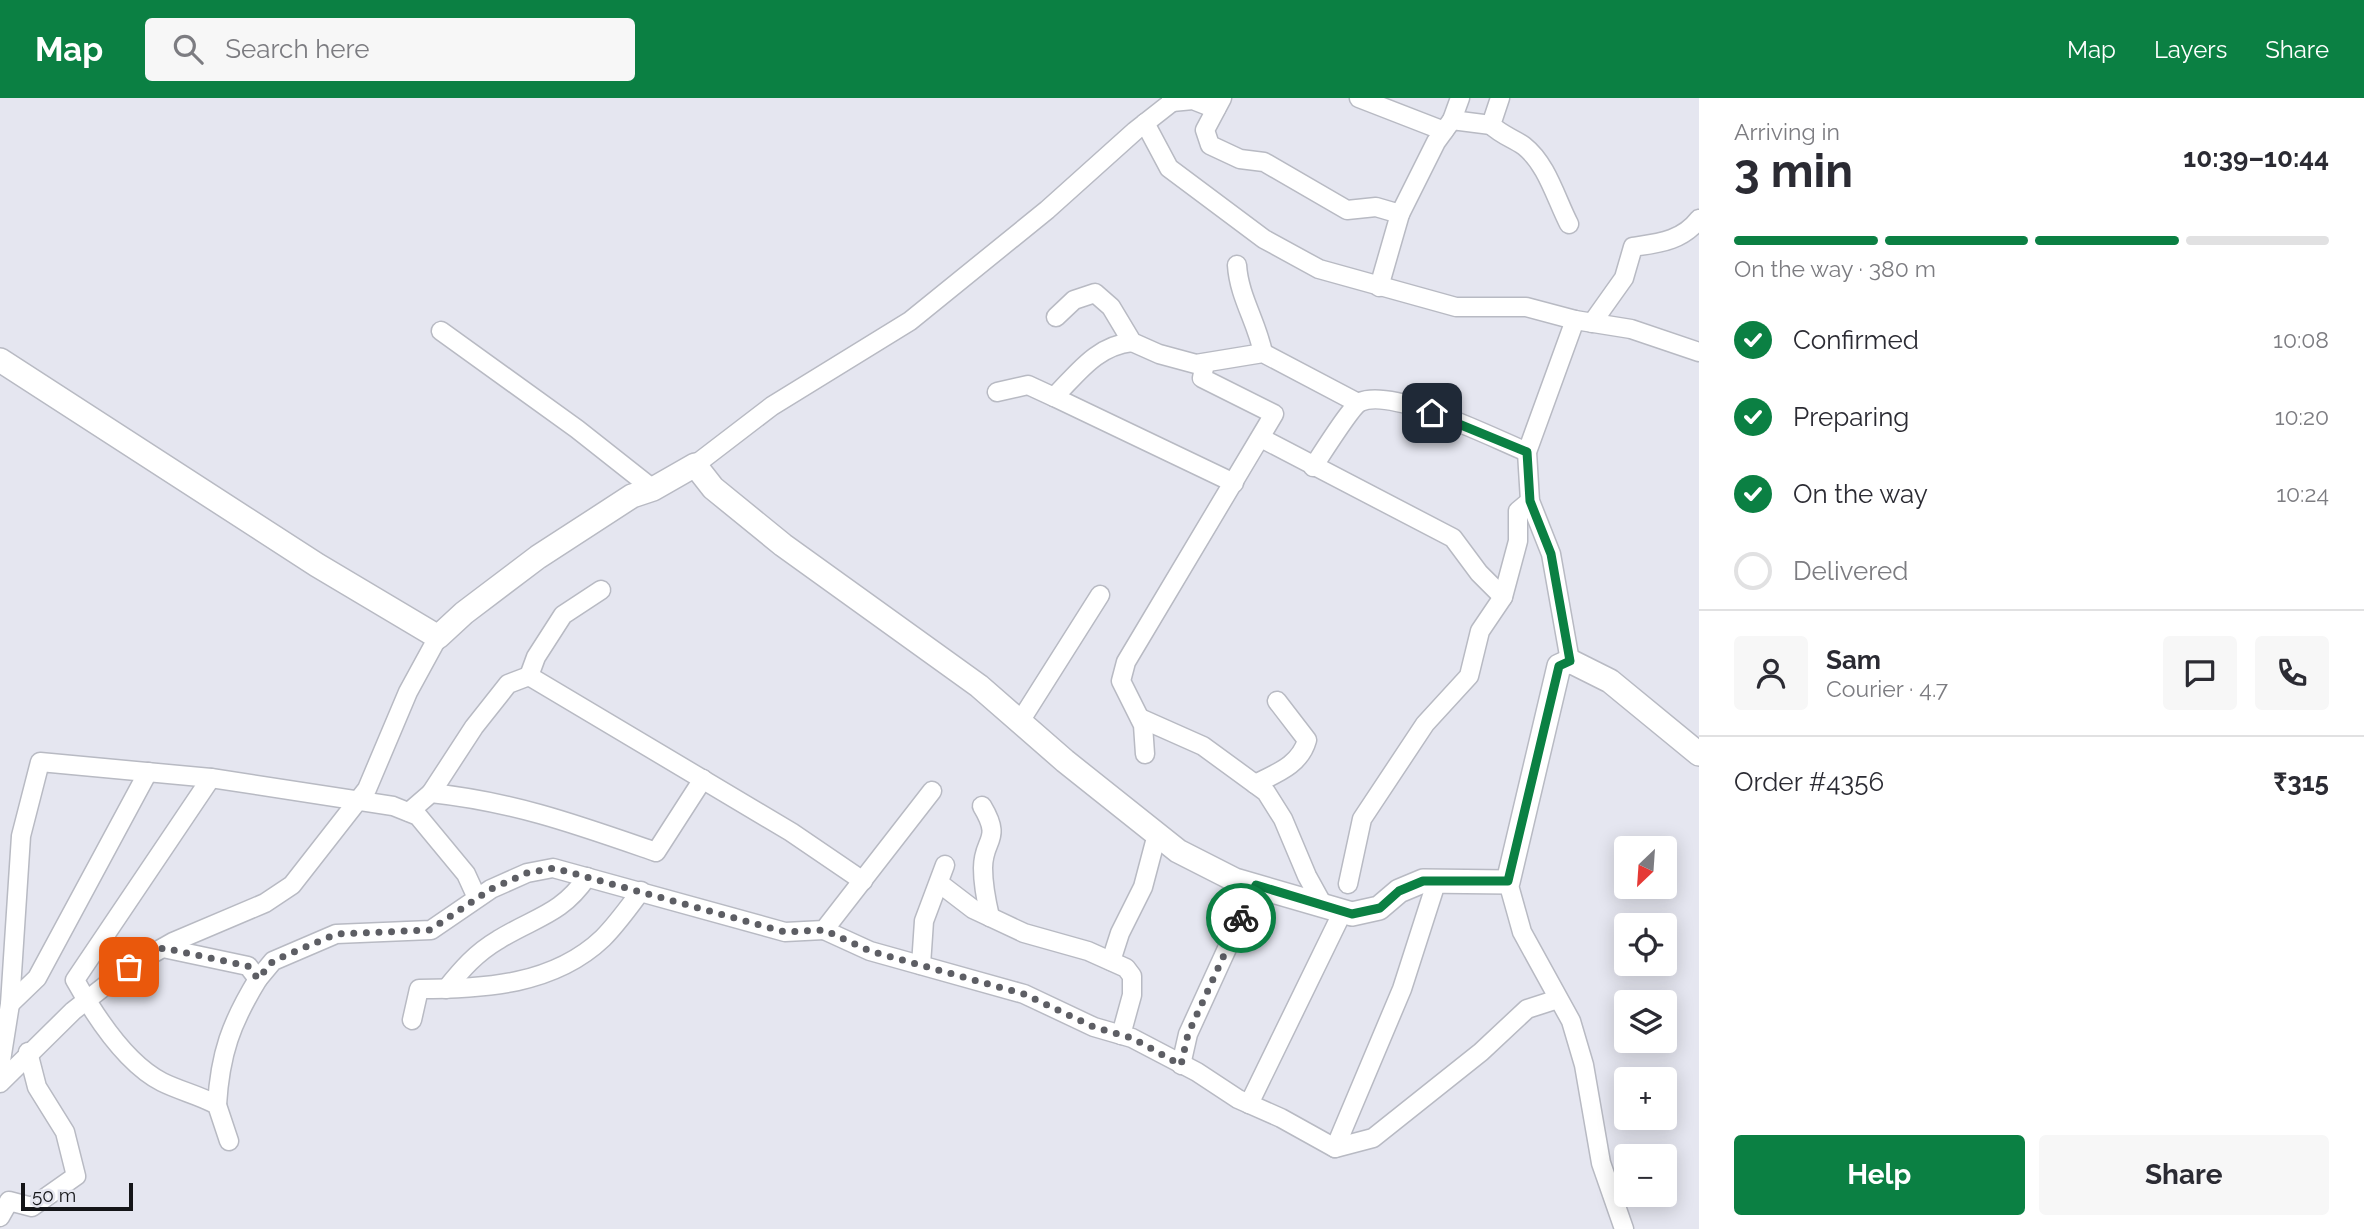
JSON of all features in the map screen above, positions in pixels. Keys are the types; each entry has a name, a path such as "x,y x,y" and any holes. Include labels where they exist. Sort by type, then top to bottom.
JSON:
{"street":[{"path":"1359,98 1448,126 1492,125 1505,138 1523,145 1534,157 1543,169 1569,224"},
{"path":"1379,287 1400,214 1448,126 1460,98"},
{"path":"1492,125 1500,98"},
{"path":"0,1083 28,1052 86,1000 129,967 163,948 265,903 292,885 368,789 408,692 438,637 464,613 538,557 632,496 653,489 695,465 772,406 910,321 1047,210 1172,100 1219,103 1205,130 1210,145 1240,159 1264,162 1347,210 1376,207 1400,214"},
{"path":"1145,123 1169,168 1264,239 1319,269 1456,307 1526,307 1631,329 1699,352"},
{"path":"1570,661 1551,554 1530,501 1527,452 1584,321 1624,278 1633,247 1667,242 1690,230 1699,219"},
{"path":"1237,265 1247,312 1260,336 1263,354"},
{"path":"1056,317 1073,300 1095,293 1111,307 1132,342"},
{"path":"441,331 566,421 653,489"},
{"path":"1054,397 1094,355 1117,343 1132,342 1159,354 1205,363 1263,354 1358,403"},
{"path":"0,360 317,565 438,637"},
{"path":"1145,754 1140,718 1121,681 1126,662 1274,414 1202,378 1205,363"},
{"path":"997,392 1028,385 1234,482"},
{"path":"1313,467 1358,403 1377,398 1408,404 1527,452"},
{"path":"1261,438 1453,538 1479,573 1503,597"},
{"path":"695,465 713,488 783,545 888,618 1021,720 1065,761 1178,851 1235,880 1352,914 1380,908 1399,891 1423,881 1508,881"},
{"path":"1348,884 1362,819 1425,724 1469,676 1480,631 1503,597 1518,541 1518,512 1530,501"},
{"path":"410,812 431,793 474,727 508,684 529,676 536,657 564,615 601,590"},
{"path":"1021,720 1100,595"},
{"path":"1570,661 1610,681 1699,754"},
{"path":"1570,661 1559,666 1508,881 1522,932 1574,1032 1584,1065 1601,1163 1624,1229"},
{"path":"529,676 703,779 863,881"},
{"path":"1255,784 1297,761 1304,754 1307,740 1277,701"},
{"path":"1140,718 1203,746 1266,792 1283,818 1307,876 1333,908"},
{"path":"0,1067 10,1004 21,836 40,762 211,778 393,806 418,816 466,873 477,898"},
{"path":"10,1004 37,978 148,772"},
{"path":"211,778 75,980 86,1000 137,1065 162,1082 217,1105"},
{"path":"431,793 557,816 656,852 703,779"},
{"path":"824,930 932,791"},
{"path":"982,806 992,824 991,842 983,864 990,917"},
{"path":"1111,961 1120,933 1143,887 1157,834"},
{"path":"921,965 924,921 945,865"},
{"path":"229,1141 217,1105 219,1071 228,1032 258,979 273,961 336,934 430,930 477,898 527,873 554,868 785,932 824,930 870,951 1024,994 1094,1027 1121,1035 1335,1148 1373,1138 1471,1060 1527,1009 1558,999"},
{"path":"446,989 468,962 500,939 532,925 572,898 587,877"},
{"path":"1335,1148 1402,989 1437,880"},
{"path":"939,883 973,909 1024,933 1088,951 1126,968 1132,976 1132,995 1121,1035"},
{"path":"1181,1065 1188,1034 1256,885"},
{"path":"412,1020 419,989 479,989 518,982 572,962 603,938 641,891"},
{"path":"1249,1104 1333,908"},
{"path":"163,948 248,966 258,979"},
{"path":"0,1217 9,1201 32,1207 75,1176 65,1132 37,1087 28,1052"}],"way so far":[{"path":"129,967 163,948 248,966 258,979 273,961 336,934 374,930 430,930 491,889 527,873 554,868 785,932 824,930 870,951 1024,994 1094,1027 1132,1038 1181,1065 1188,1034 1241,918"}],"route":[{"path":"1241,918 1256,885 1352,914 1380,908 1399,891 1423,881 1508,881 1559,666 1570,661 1551,554 1530,501 1527,452 1432,413"}]}
